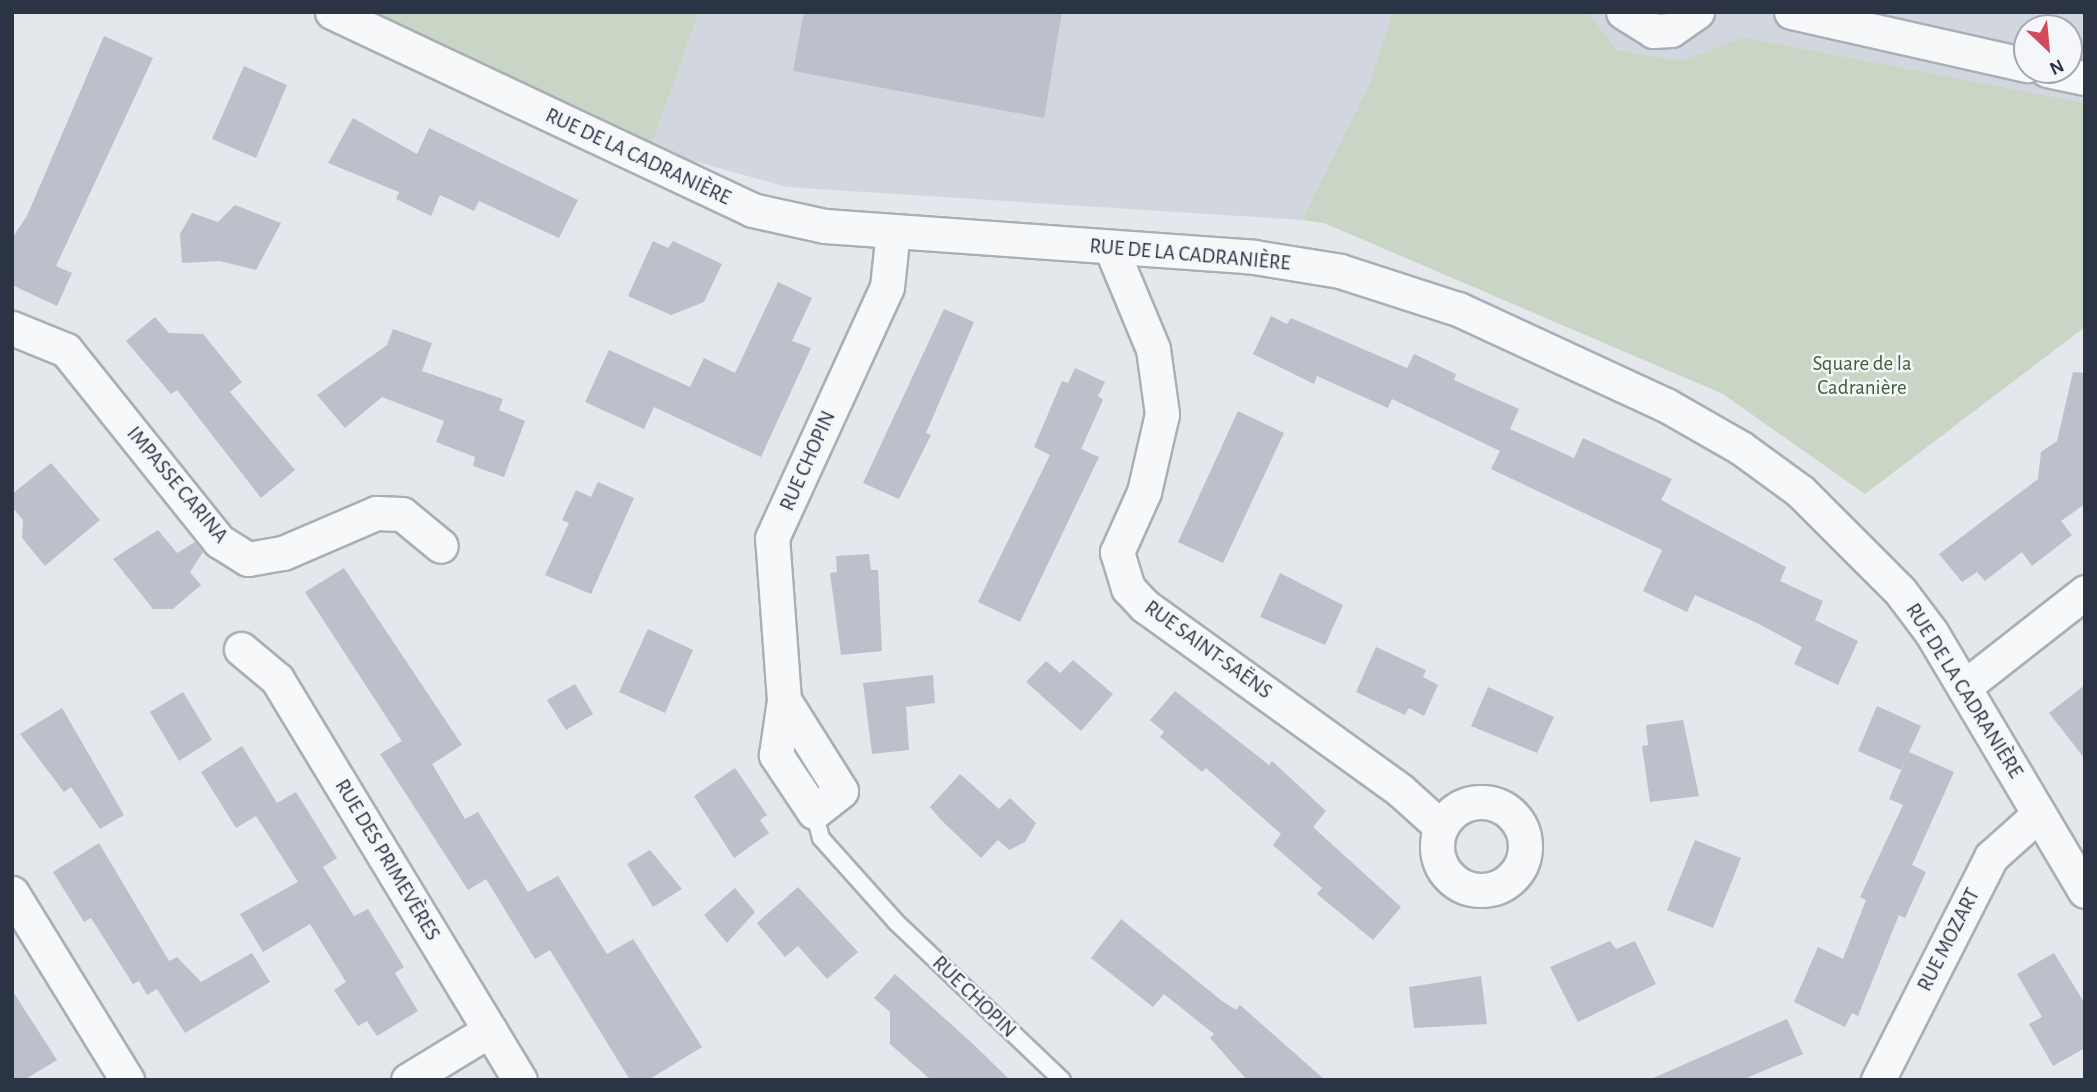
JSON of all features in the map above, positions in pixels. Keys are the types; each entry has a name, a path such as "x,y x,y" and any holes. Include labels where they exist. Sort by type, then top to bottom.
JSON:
{"street":[{"name":"RUE DE LA CADRANIÈRE","path":"332,12 752,210 825,226 1254,257 1340,271 1458,309 1666,405 1765,464 1830,517 1900,591 1964,687 2085,891"},
{"path":"1623,12 1653,31 1671,30 1698,12"},
{"path":"1791,12 2013,62"},
{"name":"RUE CHOPIN","path":"814,812 776,755 784,700 772,538 887,287 893,231"},
{"name":"RUE SAINT-SAËNS","path":"1111,248 1153,349 1162,414 1144,492 1117,552 1128,588 1145,606 1401,790 1441,827"},
{"name":"IMPASSE CARINA","path":"12,328 66,350 219,541 248,559 283,553 376,513 402,514 441,547"},
{"path":"1964,687 2085,592"},
{"name":"RUE DES PRIMEVÈRES","path":"241,649 276,679 520,1080"},
{"name":"RUE MOZART","path":"1878,1080 1991,857 2039,814"},
{"path":"12,893 127,1080"},
{"path":"408,1080 490,1030"}],"lane":[{"name":"RUE CHOPIN","path":"814,812 821,838 896,922 1062,1080"}],"shaded area":[{"path":"699,12 1393,12 1370,82 1302,220 787,187 650,149"},
{"path":"1588,12 2085,12 2085,103 1743,37 1681,61 1617,50"}],"green space":[{"path":"366,12 699,12 650,149"},
{"name":"Square de la Cadranière","path":"1393,12 1588,12 1617,50 1681,61 1743,37 2085,103 2085,327 1865,494 1723,394 1324,223 1302,220 1370,82"}],"building":[{"path":"804,12 1062,12 1044,118 793,71"},
{"path":"104,36 153,58 56,266 72,273 57,306 12,285 12,238 27,216"},
{"path":"244,66 287,85 256,158 212,139"},
{"path":"353,118 417,154 429,128 578,200 559,238 479,201 474,211 440,195 431,216 396,199 399,192 328,163"},
{"path":"235,205 281,223 256,270 220,261 182,263 180,234 192,213 218,222"},
{"path":"653,241 668,248 673,241 722,264 704,302 671,315 628,296"},
{"path":"778,282 812,298 792,341 811,348 761,457 654,407 644,429 585,402 609,350 690,387 704,358 735,373"},
{"path":"944,309 974,322 926,433 931,435 899,499 863,483"},
{"path":"1271,316 1287,324 1291,318 1407,368 1414,354 1456,374 1454,380 1519,409 1510,429 1574,458 1583,438 1672,479 1661,500 1786,567 1780,581 1823,601 1815,620 1858,641 1838,685 1794,664 1802,647 1759,624 1695,595 1687,612 1643,591 1662,550 1491,469 1500,451 1392,399 1388,408 1317,376 1314,384 1253,354"},
{"path":"155,317 169,333 203,334 242,382 230,392 295,470 261,498 177,390 171,394 126,341"},
{"path":"393,329 432,343 422,371 503,399 499,410 525,421 504,477 473,466 475,457 436,442 444,421 382,397 345,428 317,395 387,345"},
{"path":"1075,368 1105,382 1098,396 1103,400 1081,449 1099,457 1020,622 978,602 1050,455 1034,447 1062,381 1068,383"},
{"path":"2073,372 2085,373 2085,504 2061,521 2072,535 2032,566 2022,552 1985,581 1977,572 1962,582 1939,554 2038,479 2041,452 2057,441"},
{"path":"1238,411 1284,433 1223,563 1178,542"},
{"path":"51,463 100,520 45,566 22,538 23,520 12,507 12,494"},
{"path":"598,482 634,498 591,594 545,575 569,523 562,520 576,490 591,497"},
{"path":"158,530 177,553 195,542 203,552 190,572 201,585 173,609 153,609 113,559"},
{"path":"869,554 871,570 878,570 882,651 841,655 830,573 837,572 836,556"},
{"path":"344,568 462,745 432,764 465,819 478,812 528,892 558,876 607,954 633,939 702,1047 648,1080 630,1080 550,950 535,959 486,879 468,890 380,754 402,741 305,592"},
{"path":"1280,573 1343,605 1325,645 1260,617"},
{"path":"648,629 693,650 665,713 619,692"},
{"path":"1376,647 1426,670 1423,677 1438,685 1424,716 1409,708 1405,715 1356,692"},
{"path":"1073,660 1113,694 1081,731 1026,682 1046,661 1060,673"},
{"path":"933,675 935,703 906,707 909,750 872,754 863,683"},
{"path":"575,684 593,714 566,730 547,700"},
{"path":"2085,685 2085,759 2049,713"},
{"path":"1488,687 1554,717 1537,753 1471,726"},
{"path":"1175,691 1269,765 1272,761 1326,811 1313,827 1401,907 1373,940 1317,894 1322,888 1273,845 1281,834 1206,768 1202,772 1160,737 1164,732 1150,720"},
{"path":"183,692 212,740 179,761 150,712"},
{"path":"1877,706 1921,726 1901,770 1858,751"},
{"path":"62,708 124,815 100,829 71,787 64,792 20,734"},
{"path":"1683,720 1699,796 1650,802 1642,746 1648,745 1646,725"},
{"path":"242,746 277,803 296,792 337,858 323,867 354,916 368,909 404,967 395,973 418,1011 377,1036 367,1021 358,1026 334,990 346,982 310,924 263,952 240,914 298,882 256,816 236,828 201,772"},
{"path":"1909,752 1954,772 1912,865 1926,872 1905,918 1899,915 1858,1016 1852,1013 1845,1027 1794,1002 1818,947 1843,959 1866,900 1860,897 1903,805 1889,799"},
{"path":"735,768 767,815 760,820 769,833 734,858 694,796"},
{"path":"960,774 999,809 1010,798 1036,823 1025,842 1009,850 998,840 981,858 941,820 930,807"},
{"path":"1695,840 1741,858 1713,928 1667,910"},
{"path":"99,843 169,961 177,957 201,982 252,953 270,982 185,1033 157,989 147,995 139,981 133,984 91,918 84,922 53,872"},
{"path":"650,850 682,889 653,907 627,864"},
{"path":"798,887 858,952 827,979 798,946 785,957 757,923"},
{"path":"735,888 755,912 727,943 704,915"},
{"path":"1121,919 1222,1001 1236,1010 1240,1005 1325,1080 1247,1080 1210,1038 1214,1034 1164,994 1153,1007 1091,958"},
{"path":"1610,941 1616,949 1635,941 1656,984 1578,1022 1550,967"},
{"path":"2054,953 2085,1004 2085,1048 2053,1066 2029,1024 2042,1017 2017,974"},
{"path":"895,974 1010,1080 931,1080 890,1044 890,1012 874,998"},
{"path":"1481,976 1487,1024 1414,1028 1409,987"},
{"path":"12,990 57,1060 24,1080 12,1080"},
{"path":"1787,1019 1803,1054 1742,1080 1649,1080"}]}
